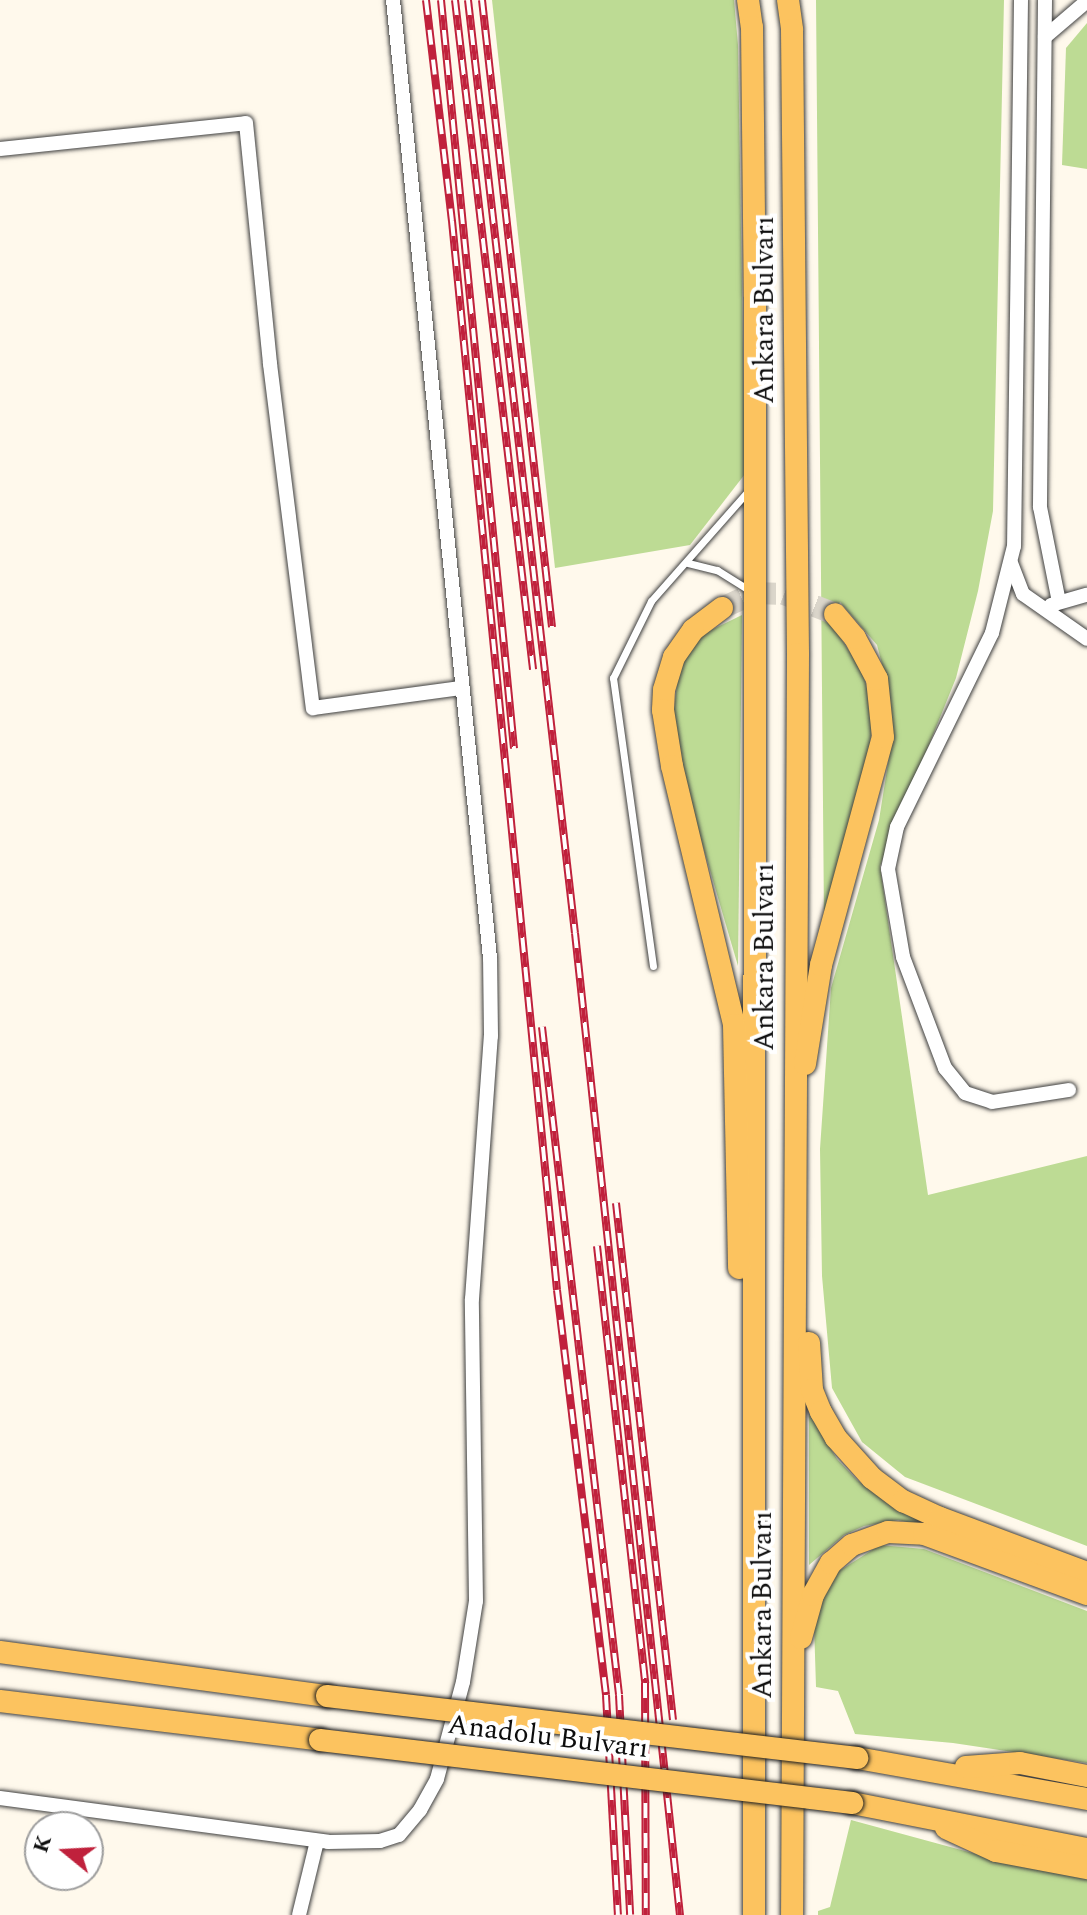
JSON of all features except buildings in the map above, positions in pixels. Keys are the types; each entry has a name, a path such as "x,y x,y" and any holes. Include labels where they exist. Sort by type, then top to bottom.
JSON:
{"main road":[{"name":"Ankara Bulvarı","path":"748,0 752,27 756,484 752,1350 754,1915"},
{"name":"Ankara Bulvarı","path":"788,0 792,30 798,654 793,1149 793,1910"},
{"path":"722,608 693,630 674,657 664,690 663,710 672,766 734,1025 738,1257 752,1350"},
{"path":"835,614 855,638 877,679 883,737 821,965 793,1149 808,1203 812,1390 836,1438 872,1478 903,1501 1087,1573"},
{"path":"794,1670 820,1578 831,1563 852,1545 878,1535 924,1534 1087,1594"},
{"name":"Anadolu Bulvarı","path":"0,1652 327,1696 857,1758 1087,1799"},
{"name":"Anadolu Bulvarı","path":"0,1701 852,1803 1087,1849"},
{"path":"929,1769 1020,1763 1087,1776"},
{"path":"912,1813 996,1851 1087,1868"}],"street":[{"path":"0,1798 317,1841 380,1841 399,1835 420,1810 437,1779 463,1682 476,1601 472,1299 491,1036 490,958 393,0"},
{"path":"1021,0 1019,262 1011,563 992,633 897,827 888,869 903,957 945,1068 965,1093 992,1102 1069,1090"},
{"path":"1045,0 1040,507 1059,602"},
{"path":"1045,37 1087,1"},
{"path":"0,149 246,123 270,364 313,708 461,688"},
{"path":"1011,563 1023,594 1087,639"},
{"path":"1043,607 1087,595"},
{"path":"299,1915 317,1841"}],"lane":[{"path":"653,966 613,678 651,601 688,563 712,529 756,484"},
{"path":"688,563 717,570 756,594"}],"green space":[{"path":"492,0 734,0 738,45 745,474 690,545 555,568"},
{"path":"816,0 1004,0 993,511 978,591 956,678 880,866 928,1195 1087,1156 1087,1546 905,1477 862,1442 832,1388 822,1276 820,1149 831,988 879,820 893,732 888,687 877,645 840,602 831,623 862,671 873,709 870,747 824,920"},
{"path":"1087,23 1087,169 1062,165 1066,48"},
{"path":"742,615 738,966 697,826 672,725 678,677 689,650 699,636"},
{"path":"809,1414 837,1459 857,1480 887,1503 934,1528 898,1520 864,1526 844,1535 809,1565"},
{"path":"880,1545 924,1549 1087,1611 1087,1763 953,1743 855,1734 838,1691 816,1687 814,1624 816,1609 839,1571"},
{"path":"851,1820 998,1860 1087,1877 1087,1915 818,1915 818,1911 830,1907"}],"tunnel":[{"path":"722,608 754,593 784,594 835,614"}],"railway":[{"path":"426,0 452,221 557,1290 606,1695 618,1915"},
{"path":"441,0 514,748"},
{"path":"455,0 533,669"},
{"path":"468,0 575,933 680,1915"},
{"path":"482,0 552,627"},
{"path":"542,1027 619,1695 630,1915"},
{"path":"616,1203 673,1720"},
{"path":"597,1246 645,1683 646,1915"}]}
